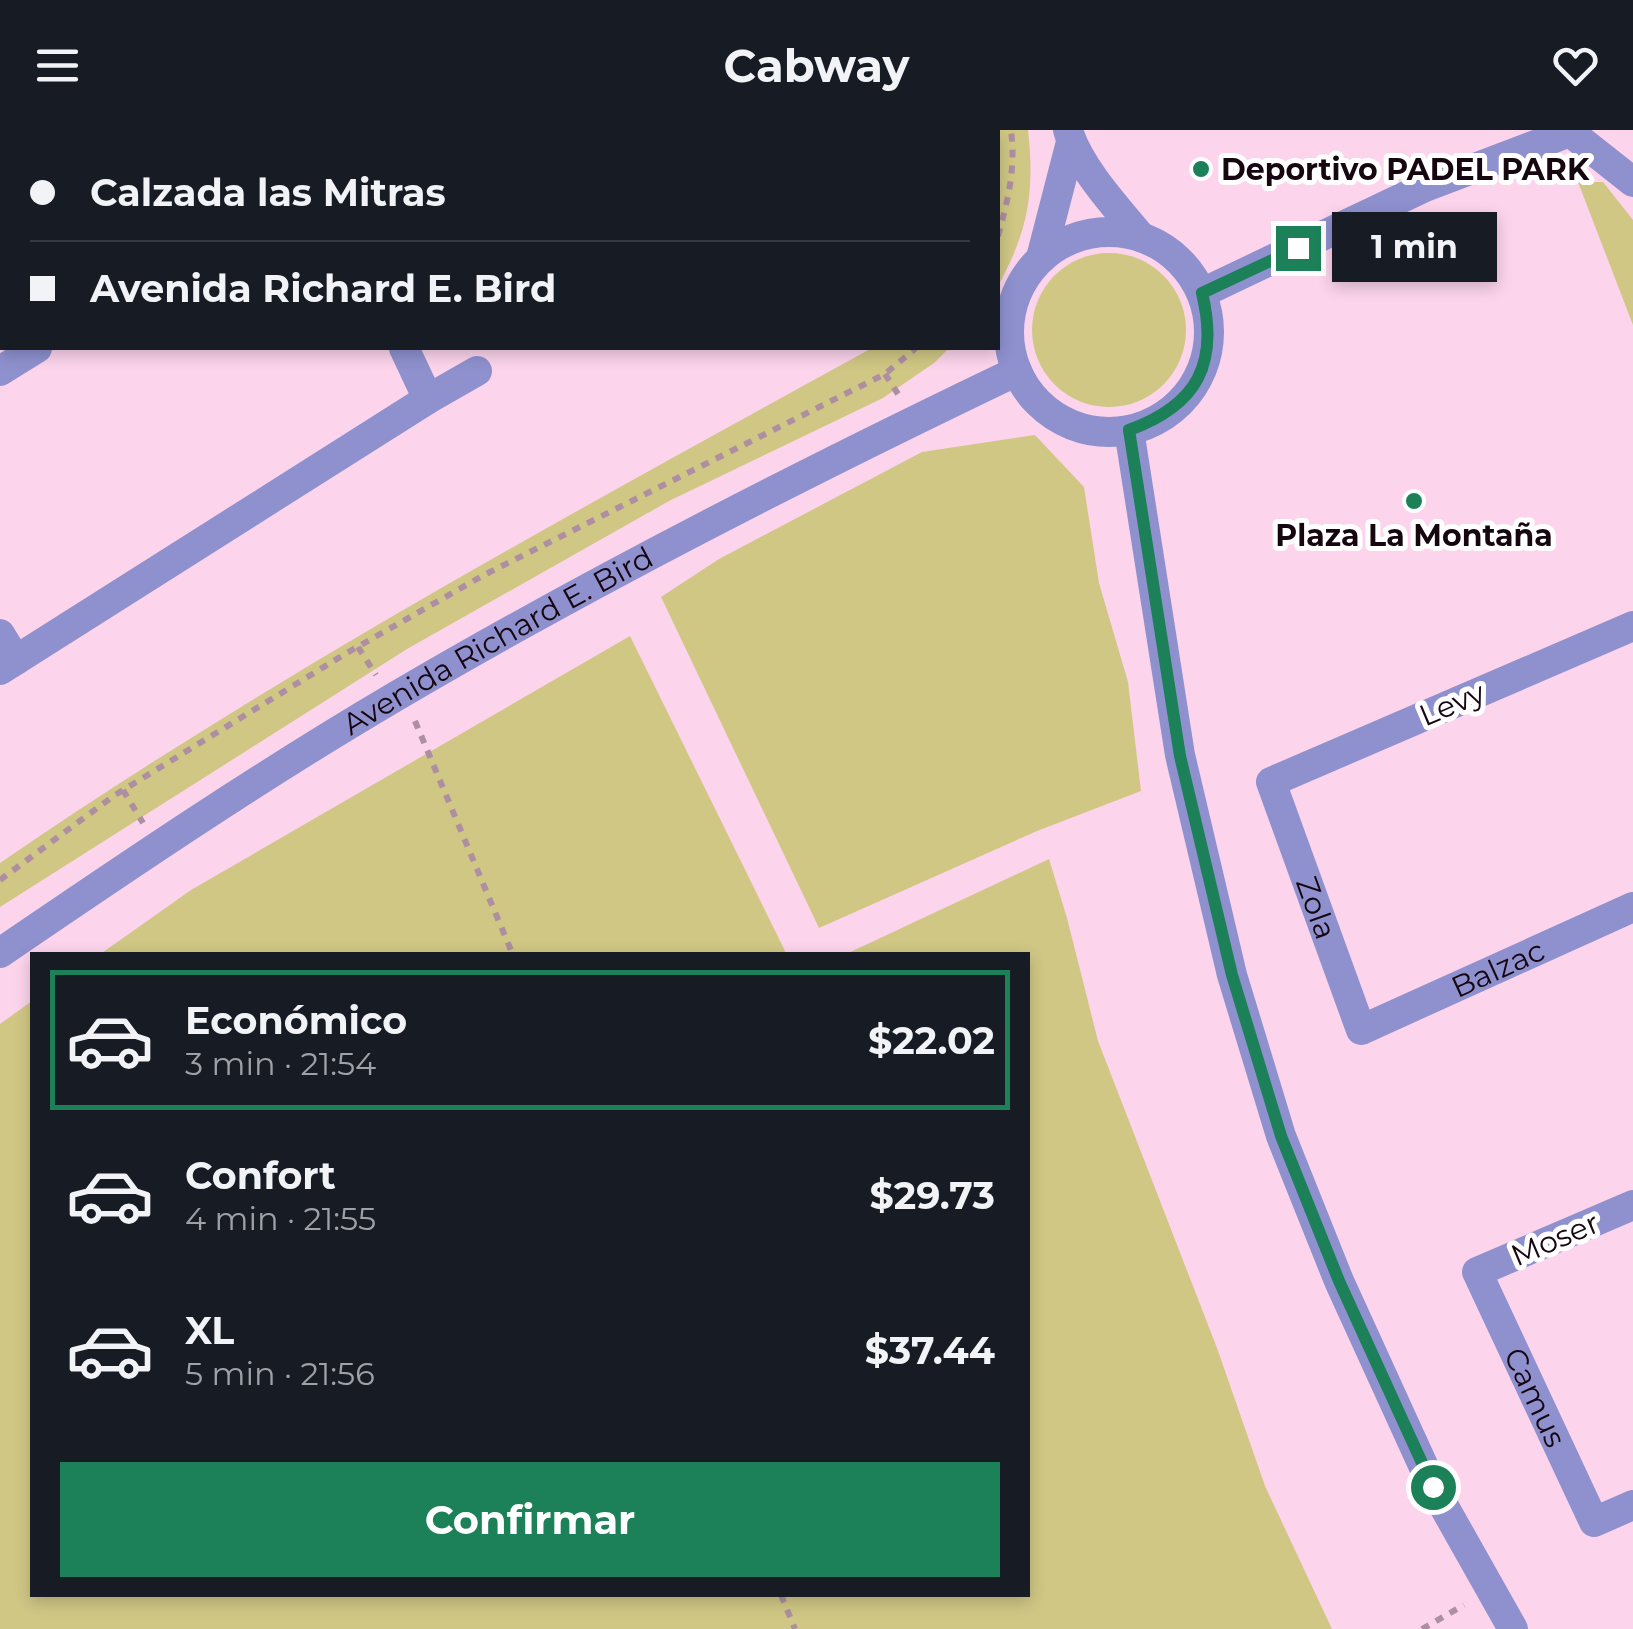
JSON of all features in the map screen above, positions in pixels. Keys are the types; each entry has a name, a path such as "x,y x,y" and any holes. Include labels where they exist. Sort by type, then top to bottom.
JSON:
{"street":[{"path":"1202,293 1425,187 1572,131 1633,182"},
{"path":"1070,136 1101,188 1140,237"},
{"path":"1041,258 1070,136"},
{"path":"1096,232 1129,233 1160,244 1184,265 1202,293 1209,321 1208,351 1198,378 1180,402 1157,420 1129,430 1095,432 1062,421 1035,400 1017,371 1009,342 1010,311 1022,282 1041,258 1066,241 1096,232"},
{"path":"0,371 35,350"},
{"path":"405,350 428,399"},
{"path":"5,654 477,370"},
{"name":"Avenida Richard E. Bird","path":"0,953 157,846 403,692 648,556 1017,371"},
{"path":"1129,430 1180,756 1232,975 1281,1136 1339,1281 1425,1470 1514,1629"},
{"name":"Levy","path":"1271,782 1633,626"},
{"name":"Zola","path":"1271,782 1361,1030"},
{"name":"Balzac","path":"1361,1030 1633,907"},
{"name":"Moser","path":"1477,1272 1633,1205"},
{"name":"Camus","path":"1477,1272 1594,1522 1633,1505"}],"path":[{"path":"1000,229 1011,192 1011,130"},
{"path":"0,880 114,796 345,654 484,575 885,374 914,350"},
{"path":"403,692 513,952"},
{"path":"1422,1629 1491,1590"},
{"path":"782,1597 795,1629"}],"shaded area":[{"path":"1000,130 1028,130 1029,193 1016,247 1000,282"},
{"path":"1578,182 1603,182 1633,220 1633,325"},
{"path":"1109,253 1138,259 1163,276 1180,301 1186,330 1180,359 1163,384 1138,401 1109,407 1080,401 1055,384 1038,359 1032,330 1038,301 1055,276 1080,259"},
{"path":"868,350 947,350 883,398 669,501 407,649 0,907 0,863 320,659"},
{"path":"1035,435 1084,487 1099,583 1128,682 1141,791 1037,831 819,928 661,597 719,559 922,452"},
{"path":"630,636 786,952 103,952 191,890"},
{"path":"1049,859 1098,1041 1217,1348 1265,1486 1332,1629 0,1629 0,1024 30,1002 30,1597 1030,1597 1030,952 850,952"}],"place":[{"name":"Deportivo PADEL PARK","path":"1201,169"},
{"name":"Plaza La Montaña","path":"1414,501"}],"route":[{"path":"1298,248 1202,293 1209,321 1208,351 1198,378 1180,402 1157,420 1129,430 1180,756 1232,975 1281,1136 1339,1281 1433,1487"}]}
